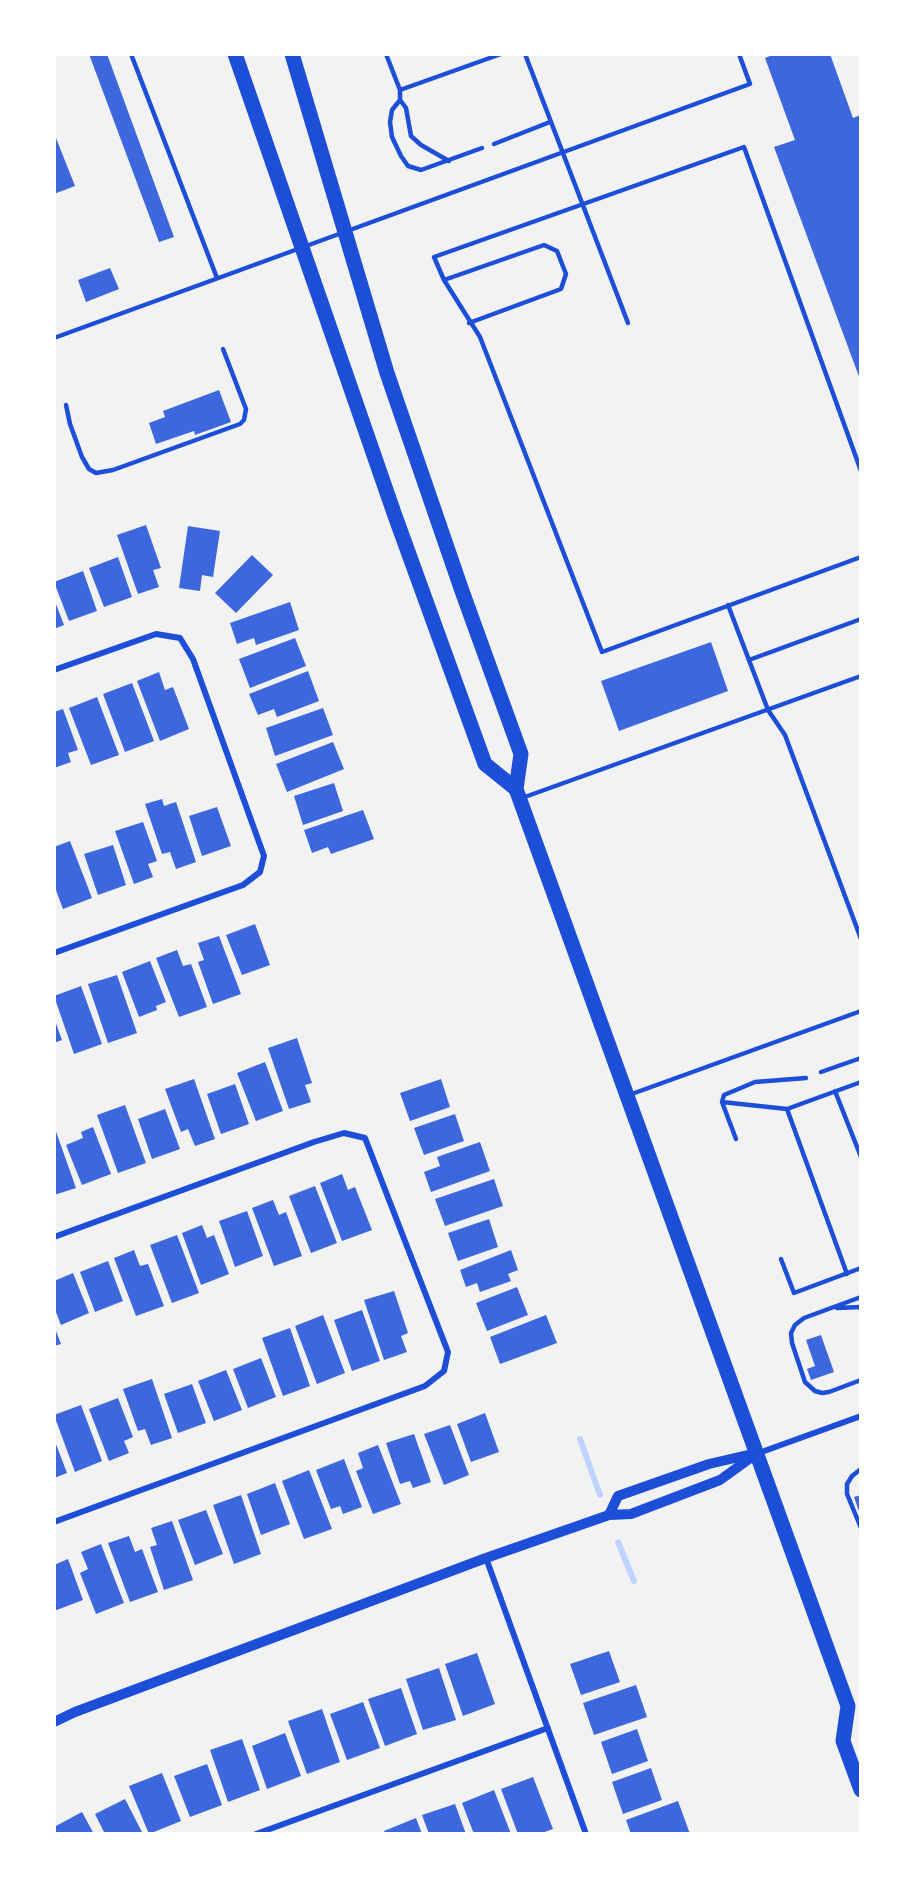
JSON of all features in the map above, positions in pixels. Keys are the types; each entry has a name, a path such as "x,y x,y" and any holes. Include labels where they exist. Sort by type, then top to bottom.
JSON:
{"main road":[{"path":"235,54 394,513 485,764 518,794"},
{"path":"292,54 387,373 469,612 521,753 518,794 848,1706 843,1741 861,1790"},
{"path":"848,1706 861,1717"}],"street":[{"path":"54,670 156,634 180,638 193,659 264,856 260,872 243,885 54,953"},
{"path":"54,1237 344,1132 365,1138 448,1352 444,1371 425,1386 54,1522"},
{"path":"609,1515 618,1496 709,1464 756,1454 861,1416"},
{"path":"54,1722 75,1712 486,1558 609,1515 631,1514 720,1480 756,1454"},
{"path":"486,1558 586,1834"},
{"path":"256,1834 548,1728"}],"lane":[{"path":"131,54 217,278"},
{"path":"386,54 400,90 400,100 393,110 391,130 400,156 408,166 421,170 482,148"},
{"path":"400,90 501,54"},
{"path":"525,54 628,323"},
{"path":"54,338 750,84 739,54"},
{"path":"400,100 406,108 411,136 421,145 449,161"},
{"path":"494,144 550,122"},
{"path":"861,471 744,147 434,257 444,280 480,337 602,652 861,557"},
{"path":"444,280 544,244 557,251 566,274 561,289 470,323"},
{"path":"66,405 70,424 89,469 96,473 123,466 240,424 244,420 246,410 223,349"},
{"path":"728,605 768,710 785,735 861,939"},
{"path":"749,660 861,619"},
{"path":"518,794 768,710 861,676"},
{"path":"627,1096 861,1011"},
{"path":"821,1072 861,1058"},
{"path":"736,1138 722,1102 724,1095 755,1082 806,1078"},
{"path":"722,1102 787,1109 861,1082"},
{"path":"835,1091 861,1157"},
{"path":"787,1109 847,1274"},
{"path":"781,1259 794,1293 861,1268"},
{"path":"861,1298 804,1318 795,1324 791,1333 792,1343 806,1382 815,1391 822,1393 861,1380"},
{"path":"832,1308 861,1307"},
{"path":"861,1469 852,1476 847,1484 847,1494 861,1528"}],"building":[{"path":"89,54 107,54 174,237 159,242"},
{"path":"775,54 830,54 853,118 861,115 861,382 774,147 795,140 765,58"},
{"path":"54,133 75,186 54,194"},
{"path":"110,268 119,289 86,302 78,280"},
{"path":"219,390 231,422 195,435 194,431 156,444 149,423 165,417 163,411"},
{"path":"146,525 161,568 153,570 159,587 138,594 117,535"},
{"path":"188,526 220,531 213,577 202,575 200,591 179,588"},
{"path":"252,555 273,575 236,613 215,593"},
{"path":"118,557 132,597 104,607 89,568"},
{"path":"83,571 97,611 69,621 54,582"},
{"path":"54,599 64,625 54,629"},
{"path":"290,602 299,630 256,645 254,638 237,644 230,623"},
{"path":"295,638 306,666 250,688 239,659"},
{"path":"711,642 728,691 619,731 601,681"},
{"path":"308,671 319,701 277,717 274,709 258,715 249,694"},
{"path":"159,672 165,690 173,687 189,729 160,741 137,681"},
{"path":"132,683 154,741 125,752 103,694"},
{"path":"97,697 119,755 91,765 69,708"},
{"path":"323,708 333,735 275,756 266,728"},
{"path":"63,709 78,750 68,753 71,762 54,768 54,712"},
{"path":"333,742 344,769 287,792 276,764"},
{"path":"334,783 343,811 303,825 294,796"},
{"path":"162,799 164,806 176,802 196,862 176,869 170,852 162,854 145,804"},
{"path":"217,807 231,846 202,856 189,816"},
{"path":"363,810 374,839 331,854 328,847 312,853 304,830"},
{"path":"143,822 157,861 148,864 153,877 134,884 115,831"},
{"path":"70,841 92,898 63,909 54,885 54,847"},
{"path":"113,845 126,885 98,895 84,854"},
{"path":"255,924 270,965 242,975 226,935"},
{"path":"219,936 241,994 213,1004 198,962 204,960 198,943"},
{"path":"177,950 183,966 191,964 207,1007 179,1017 156,958"},
{"path":"150,961 166,1002 156,1006 157,1010 139,1017 122,972"},
{"path":"117,975 137,1033 108,1043 88,984"},
{"path":"81,986 102,1044 74,1054 54,996"},
{"path":"54,1018 62,1040 54,1043"},
{"path":"297,1038 312,1083 305,1085 311,1102 289,1109 268,1048"},
{"path":"265,1062 283,1111 256,1121 237,1073"},
{"path":"194,1079 215,1139 195,1146 188,1129 181,1132 165,1089"},
{"path":"441,1079 450,1107 410,1121 400,1093"},
{"path":"235,1084 249,1124 221,1134 207,1094"},
{"path":"125,1105 146,1163 118,1173 97,1115"},
{"path":"165,1109 180,1149 152,1159 138,1119"},
{"path":"455,1114 464,1141 424,1155 414,1128"},
{"path":"54,1126 76,1188 54,1195"},
{"path":"93,1127 111,1174 82,1185 66,1145 83,1138 81,1132"},
{"path":"480,1142 490,1171 431,1192 424,1172 440,1166 437,1157"},
{"path":"342,1174 348,1190 355,1187 372,1230 342,1241 320,1183"},
{"path":"494,1179 503,1206 445,1226 435,1199"},
{"path":"315,1186 337,1243 311,1253 289,1196"},
{"path":"273,1200 279,1215 286,1212 302,1256 274,1266 252,1208"},
{"path":"247,1211 263,1256 235,1267 219,1221"},
{"path":"489,1219 498,1247 458,1261 448,1233"},
{"path":"202,1225 207,1238 214,1235 229,1274 201,1285 182,1233"},
{"path":"177,1235 199,1293 172,1303 150,1245"},
{"path":"134,1250 140,1266 148,1264 164,1306 136,1316 114,1258"},
{"path":"511,1250 518,1270 508,1274 511,1281 480,1292 477,1283 466,1287 460,1270"},
{"path":"108,1261 123,1301 95,1312 80,1272"},
{"path":"73,1273 89,1313 61,1325 54,1307 54,1281"},
{"path":"517,1287 528,1315 487,1331 476,1303"},
{"path":"394,1291 408,1333 401,1336 407,1352 384,1360 364,1300"},
{"path":"362,1310 380,1361 352,1371 334,1320"},
{"path":"323,1315 345,1373 317,1384 295,1326"},
{"path":"546,1315 557,1343 500,1364 490,1337"},
{"path":"54,1326 61,1344 54,1346"},
{"path":"290,1328 310,1386 283,1396 262,1338"},
{"path":"821,1335 834,1372 811,1380 807,1369 815,1366 806,1340"},
{"path":"261,1358 276,1397 248,1408 233,1369"},
{"path":"226,1370 242,1410 214,1421 198,1381"},
{"path":"152,1379 172,1438 151,1445 145,1429 138,1431 123,1389"},
{"path":"192,1384 206,1423 178,1433 164,1394"},
{"path":"118,1398 133,1437 124,1441 129,1453 109,1461 89,1409"},
{"path":"81,1405 102,1461 75,1472 54,1415"},
{"path":"485,1413 499,1452 471,1462 457,1424"},
{"path":"450,1425 469,1475 444,1485 424,1434"},
{"path":"414,1434 431,1482 413,1488 410,1481 400,1484 386,1443"},
{"path":"54,1439 67,1473 54,1478"},
{"path":"378,1445 401,1504 373,1514 356,1471 363,1468 358,1453"},
{"path":"344,1459 362,1507 343,1514 340,1506 331,1509 316,1470"},
{"path":"309,1470 332,1529 304,1539 282,1481"},
{"path":"275,1483 290,1524 261,1535 247,1494"},
{"path":"241,1495 261,1554 234,1564 213,1505"},
{"path":"861,1495 861,1517 854,1497"},
{"path":"206,1510 223,1554 195,1565 178,1520"},
{"path":"172,1521 193,1580 164,1590 150,1547 157,1545 151,1528"},
{"path":"129,1536 135,1552 142,1549 158,1592 130,1602 108,1543"},
{"path":"101,1544 124,1603 96,1614 80,1573 88,1569 81,1552"},
{"path":"68,1559 83,1600 54,1611 54,1565"},
{"path":"609,1651 620,1682 581,1695 570,1664"},
{"path":"477,1653 495,1704 463,1716 445,1664"},
{"path":"439,1668 456,1720 423,1730 406,1679"},
{"path":"636,1685 647,1717 594,1735 583,1703"},
{"path":"401,1688 417,1734 385,1746 368,1699"},
{"path":"363,1702 380,1748 347,1760 330,1714"},
{"path":"322,1709 340,1762 307,1774 288,1721"},
{"path":"637,1729 648,1761 612,1774 601,1742"},
{"path":"285,1733 301,1776 267,1789 252,1746"},
{"path":"242,1739 260,1790 228,1802 210,1750"},
{"path":"207,1764 222,1805 190,1817 174,1776"},
{"path":"651,1768 662,1800 623,1814 612,1782"},
{"path":"162,1773 181,1821 149,1834 129,1786"},
{"path":"533,1777 553,1829 539,1834 518,1834 501,1789"},
{"path":"494,1790 511,1834 474,1834 462,1803"},
{"path":"125,1799 143,1834 105,1834 95,1814"},
{"path":"678,1801 690,1834 631,1834 626,1820"},
{"path":"455,1804 466,1834 429,1834 422,1815"},
{"path":"82,1812 94,1834 54,1834 54,1827"},
{"path":"416,1818 422,1834 385,1834 384,1831"}],"waterway":[{"path":"580,1439 600,1495"},
{"path":"618,1542 634,1581"}]}
